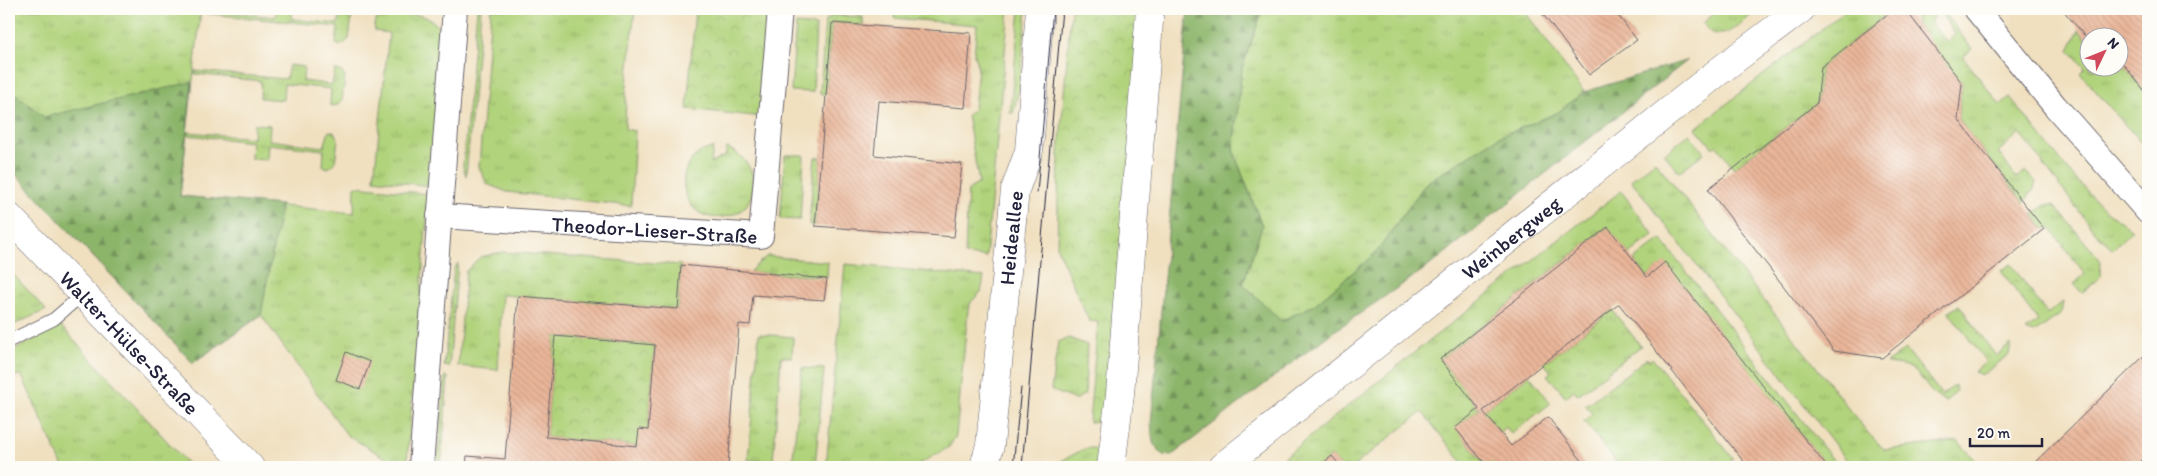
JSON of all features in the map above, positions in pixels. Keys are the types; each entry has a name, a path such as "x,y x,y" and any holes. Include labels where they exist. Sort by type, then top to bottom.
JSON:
{"street":[{"path":"421,467 455,9"},
{"name":"Theodor-Lieser-Straße","path":"439,216 761,236 780,9"},
{"name":"Heideallee","path":"984,467 991,434 1015,190 1029,151 1040,9"},
{"path":"1111,467 1120,394 1150,9"},
{"name":"Weinbergweg","path":"1222,467 1718,72 1802,9"},
{"path":"1976,9 2055,106 2148,212"},
{"name":"Walter-Hülse-Straße","path":"9,217 250,467"}],"lane":[{"path":"9,340 54,319 83,294"}],"green space":[{"path":"9,9 201,9 180,196 354,213 355,187 357,186 429,194 407,462 389,460 347,435 261,315 193,363 9,167"},
{"path":"202,9 275,17 277,9 292,9 292,19 338,24 342,9 348,9 352,16 349,39 342,45 338,45 336,44 338,27 201,13"},
{"path":"477,9 481,9 466,176 463,166"},
{"path":"491,9 635,9 626,94 625,129 635,131 631,206 507,192 487,184 479,167"},
{"path":"695,9 771,9 763,117 687,109"},
{"path":"895,9 1009,9 986,257 965,255 968,190 979,183 967,115 974,109 978,68 974,54 977,25 894,18"},
{"path":"1020,9 1027,9 1020,86 1013,113 1010,113"},
{"path":"1071,9 1144,9 1108,424 1089,422 1098,322 1089,321 1057,248 1059,154"},
{"path":"1188,9 1263,9 1242,68 1233,150 1262,226 1243,284 1281,321 1314,305 1376,253 1426,183 1499,137 1557,113 1584,92 1688,60 1429,266 1330,334 1171,456 1163,455 1153,443 1151,424"},
{"path":"1263,9 1523,9 1584,92 1557,113 1499,137 1426,183 1376,253 1314,305 1281,321 1243,284 1262,226 1233,150 1242,68"},
{"path":"1720,9 1758,9 1736,28 1723,34 1716,34 1710,32 1703,23"},
{"path":"1847,9 1883,9 1887,14 1821,67 1817,103 1734,168 1716,145 1713,148 1696,128"},
{"path":"1921,9 1926,9 1933,17 1930,22 1947,42 1955,34 1938,9 1942,9 1972,49 1963,57 2000,105 2010,97 2072,175 2104,209 2132,230 2113,249 2094,231 2020,133 1998,152 2016,178 2026,171 2036,182 2033,191 2024,203 1958,119 1962,83 1917,25 1916,14"},
{"path":"391,13 423,16 435,23 444,37 430,186 374,179 389,33 375,31 374,24 379,16"},
{"path":"832,15 863,17 863,25 832,23 826,94 820,94 825,21"},
{"path":"796,24 816,26 813,92 791,91"},
{"path":"2079,30 2080,62 2069,50"},
{"path":"289,65 304,67 303,81 332,85 335,70 341,71 345,77 342,101 335,106 330,105 331,89 284,84 283,100 260,98 261,81 195,74 195,71 286,79"},
{"path":"2130,72 2148,95 2148,151 2084,78 2130,78"},
{"path":"192,82 180,196 281,205 261,315 193,363 9,167 9,89 44,117"},
{"path":"254,124 270,125 269,140 324,147 329,131 334,132 338,139 335,163 328,168 323,166 324,150 268,144 267,160 251,159 252,142 187,135 188,132 253,138"},
{"path":"1689,134 1704,153 1679,172 1664,154"},
{"path":"713,148 711,163 725,156 727,148 735,152 747,163 753,177 752,193 749,201 740,211 728,216 711,217 698,212 689,202 684,190 684,176 689,164 698,154"},
{"path":"785,155 804,155 800,220 780,219"},
{"path":"815,157 821,157 815,226 809,224"},
{"path":"1655,161 1868,433 1885,450 1958,441 1982,467 1852,467 1631,180"},
{"path":"1621,191 1654,235 1629,254 1607,227 1440,359 1479,409 1456,428 1486,466 1492,461 1496,467 1466,467 1422,412 1355,465 1357,467 1341,467 1332,456 1318,467 1272,467 1425,344"},
{"path":"2045,205 2054,205 2101,261 2100,277 2082,293 2074,284 2085,274 2049,227 2044,229 2033,214"},
{"path":"1661,239 1837,465 1827,467 1665,263 1647,277 1634,260"},
{"path":"503,252 681,265 678,309 502,295 498,370 458,366 466,271 480,257"},
{"path":"767,256 828,262 827,277 749,272"},
{"path":"458,263 449,367 444,366 454,269"},
{"path":"845,264 984,277 981,292 971,302 968,310 956,436 949,447 914,467 826,467"},
{"path":"2011,264 2047,314 2063,302 2061,314 2034,333 2026,330 2038,321 2001,271"},
{"path":"9,270 46,310 9,327"},
{"path":"1959,305 1996,356 2011,344 2009,355 1982,375 1974,372 1986,362 1949,312"},
{"path":"1612,310 1641,346 1578,395 1574,390 1566,397 1547,375 1551,372 1544,363"},
{"path":"61,326 191,467 63,467 21,374 9,379 9,352"},
{"path":"759,334 793,337 792,357 781,357 773,461 748,460"},
{"path":"555,336 655,345 648,430 637,446 546,437"},
{"path":"1069,338 1087,345 1085,394 1075,400 1051,390 1058,342"},
{"path":"1906,349 1942,395 1955,385 1956,392 1946,401 1940,399 1935,396 1910,368 1886,363"},
{"path":"1647,358 1649,361 1652,358 1733,458 1722,467 1620,467 1584,421 1592,414 1586,405"},
{"path":"802,368 824,369 815,467 792,467"},
{"path":"1529,375 1551,403 1511,434 1506,427 1500,432 1483,411"},
{"path":"445,376 448,377 441,467 437,467"},
{"path":"1084,449 1104,449 1102,467 1050,467"}],"building":[{"path":"1539,9 1613,9 1637,40 1589,75"},
{"path":"1894,9 1905,9 1962,83 1958,119 2044,229 1882,358 1834,351 1708,189 1817,103 1821,67"},
{"path":"2062,9 2148,9 2148,95 2130,72 2130,28 2080,28 2080,30"},
{"path":"832,23 971,33 965,108 879,101 874,155 962,164 954,237 815,226"},
{"path":"1608,227 1647,277 1665,262 1827,467 1748,467 1619,304 1483,411 1511,446 1548,417 1587,467 1496,467 1492,461 1487,466 1455,428 1479,409 1440,359"},
{"path":"681,265 827,279 824,300 753,295 750,325 739,324 728,467 466,467 467,456 505,459 518,296 678,309","holes":["555,336 655,345 648,430 639,429 637,446 546,437"]},
{"path":"346,352 370,362 360,389 336,380"},
{"path":"2148,352 2148,453 2134,467 2030,467"},
{"path":"1332,456 1341,467 1318,467"}],"tram line":[{"path":"1037,193 1053,9"},
{"path":"1022,467 1062,9"},
{"path":"1013,467 1021,388"}]}
